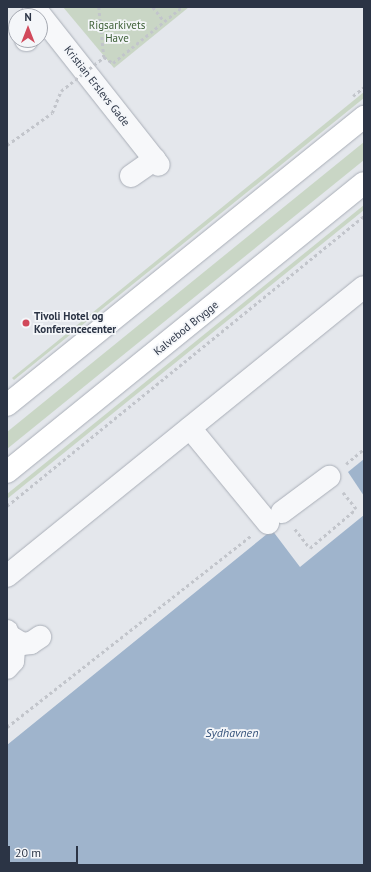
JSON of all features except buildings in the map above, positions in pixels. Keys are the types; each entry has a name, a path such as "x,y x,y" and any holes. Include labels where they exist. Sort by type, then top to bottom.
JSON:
{"main road":[{"path":"7,405 364,117"},
{"name":"Kalvebod Brygge","path":"7,472 364,183"}],"street":[{"name":"Kristian Erslevs Gade","path":"48,30 157,162 131,176"},
{"path":"7,576 364,287"},
{"path":"190,428 275,518 329,477"},
{"path":"9,634 22,644 31,643 40,637"},
{"path":"7,668 13,661 9,634"}],"path":[{"path":"99,7 104,57"},
{"path":"153,7 164,21"},
{"path":"104,57 113,63 182,7"},
{"path":"7,145 52,113 61,91 104,57"},
{"path":"7,506 364,216"},
{"path":"7,727 275,518 310,548 356,510 329,477 364,449"}],"green space":[{"name":"Rigsarkivets Have","path":"63,7 189,7 114,68"},
{"path":"364,92 364,98 14,380 12,378"},
{"path":"364,142 364,160 7,449 7,432"},
{"path":"364,205 364,210 7,499 7,494"}],"water":[{"path":"364,459 364,496 348,472"},
{"name":"Sydhavnen","path":"364,515 364,865 7,865 7,745 272,530 300,567"}],"place":[{"name":"Tivoli Hotel og Konferencecenter","path":"26,323"}]}
